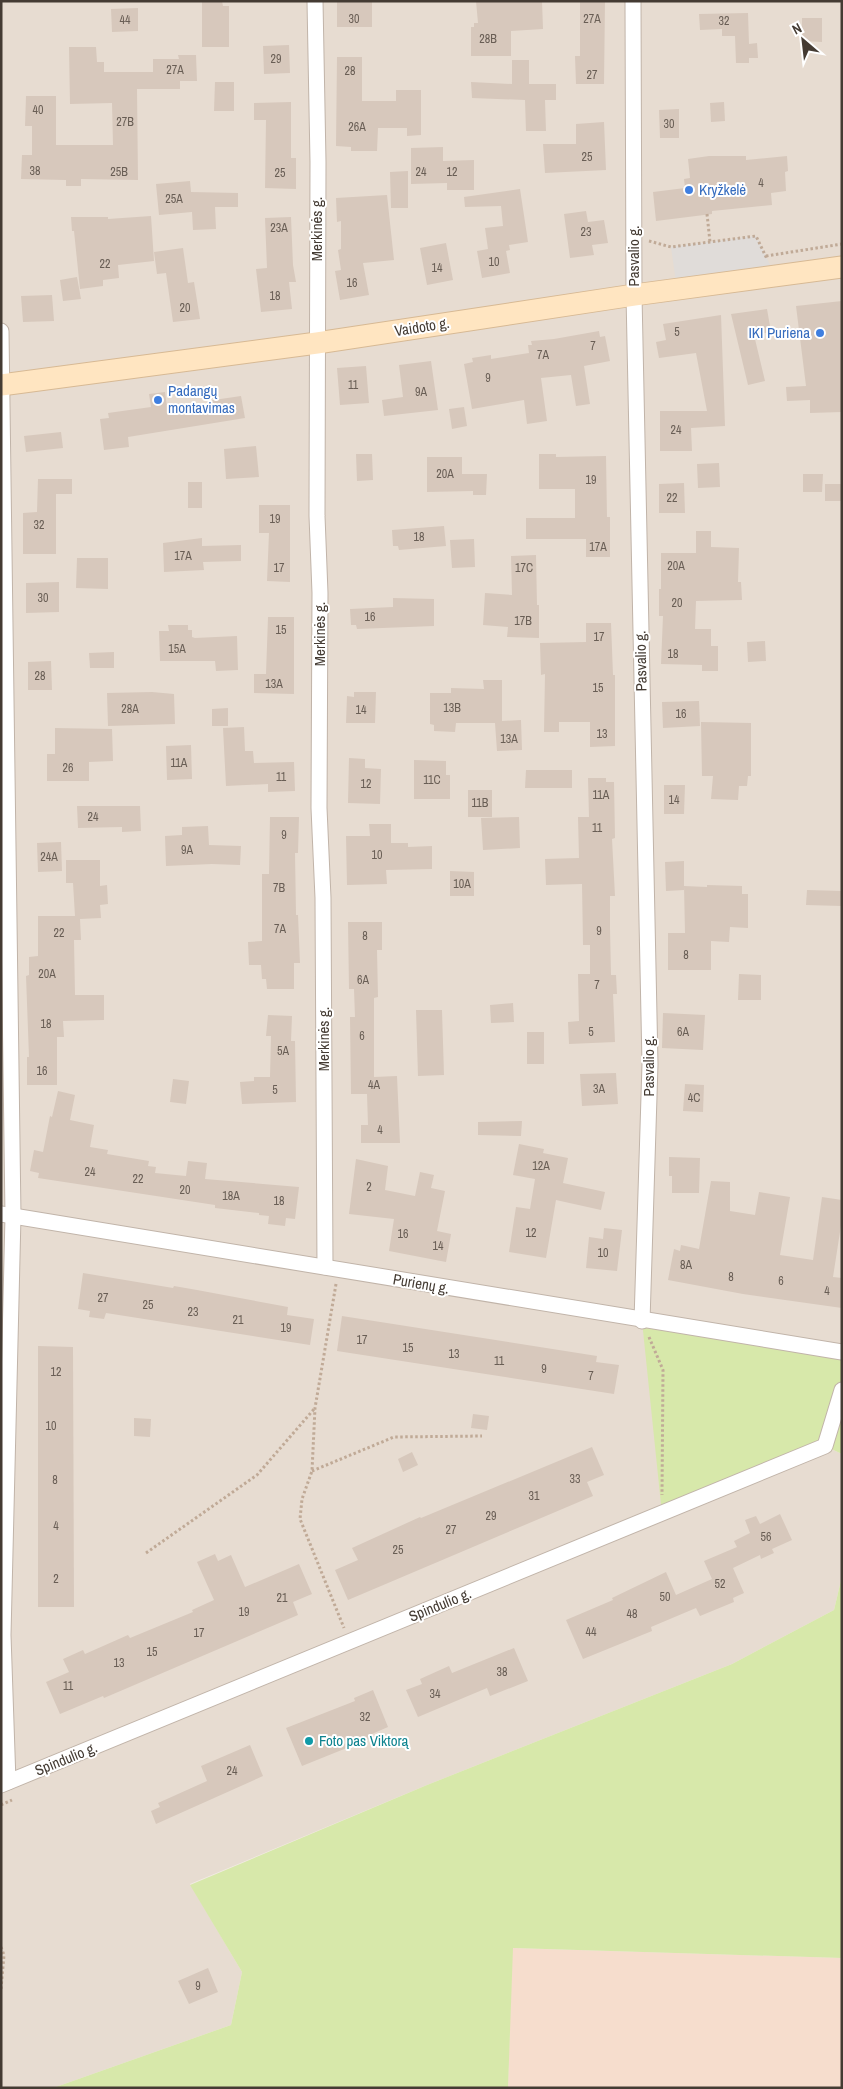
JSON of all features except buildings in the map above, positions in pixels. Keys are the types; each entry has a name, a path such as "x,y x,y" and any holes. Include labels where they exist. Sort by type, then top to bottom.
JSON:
{"main road":[{"name":"Vaidoto g.","path":"2,385 317,343 842,266"}],"street":[{"name":"Merkinės g.","path":"315,1 318,162 317,516 320,593 319,808 331,1268"},
{"name":"Pasvalio g.","path":"633,1 634,295 650,1064 642,1321"},
{"path":"1,331 7,1215 4,1635 5,1784"},
{"name":"Purienų g.","path":"7,1215 642,1321 842,1352"},
{"name":"Spindulio g.","path":"5,1784 825,1446 842,1390"}],"path":[{"path":"707,214 710,242"},
{"path":"634,237 671,247 756,236 775,276"},
{"path":"766,256 842,244"},
{"path":"331,1268 315,1408 312,1471 302,1499 300,1519 350,1643"},
{"path":"642,1321 663,1370 662,1514"},
{"path":"146,1553 257,1475 315,1408"},
{"path":"312,1471 394,1437 482,1436"},
{"path":"1,1947 4,1955 1,1990"}],"shaded area":[{"path":"1,1 842,1 842,1353 825,1446 842,1454 842,1576 834,1610 732,1664 427,1785 190,1884 242,1972 231,2025 53,2088 1,2088"},
{"path":"756,236 775,275 677,289 671,247"},
{"path":"512,1948 842,1958 842,2088 508,2088"}],"green space":[{"path":"642,1321 842,1353 842,1454 825,1446 662,1514"},
{"path":"842,1576 842,1958 513,1948 508,2088 53,2088 231,2025 242,1972 190,1885 427,1785 732,1664 834,1610"}],"place":[{"name":"Kryžkelė","path":"689,190"},
{"name":"IKI Puriena","path":"820,333"},
{"name":"Padangų montavimas","path":"158,400"},
{"name":"Foto pas Viktorą","path":"309,1741"}]}
